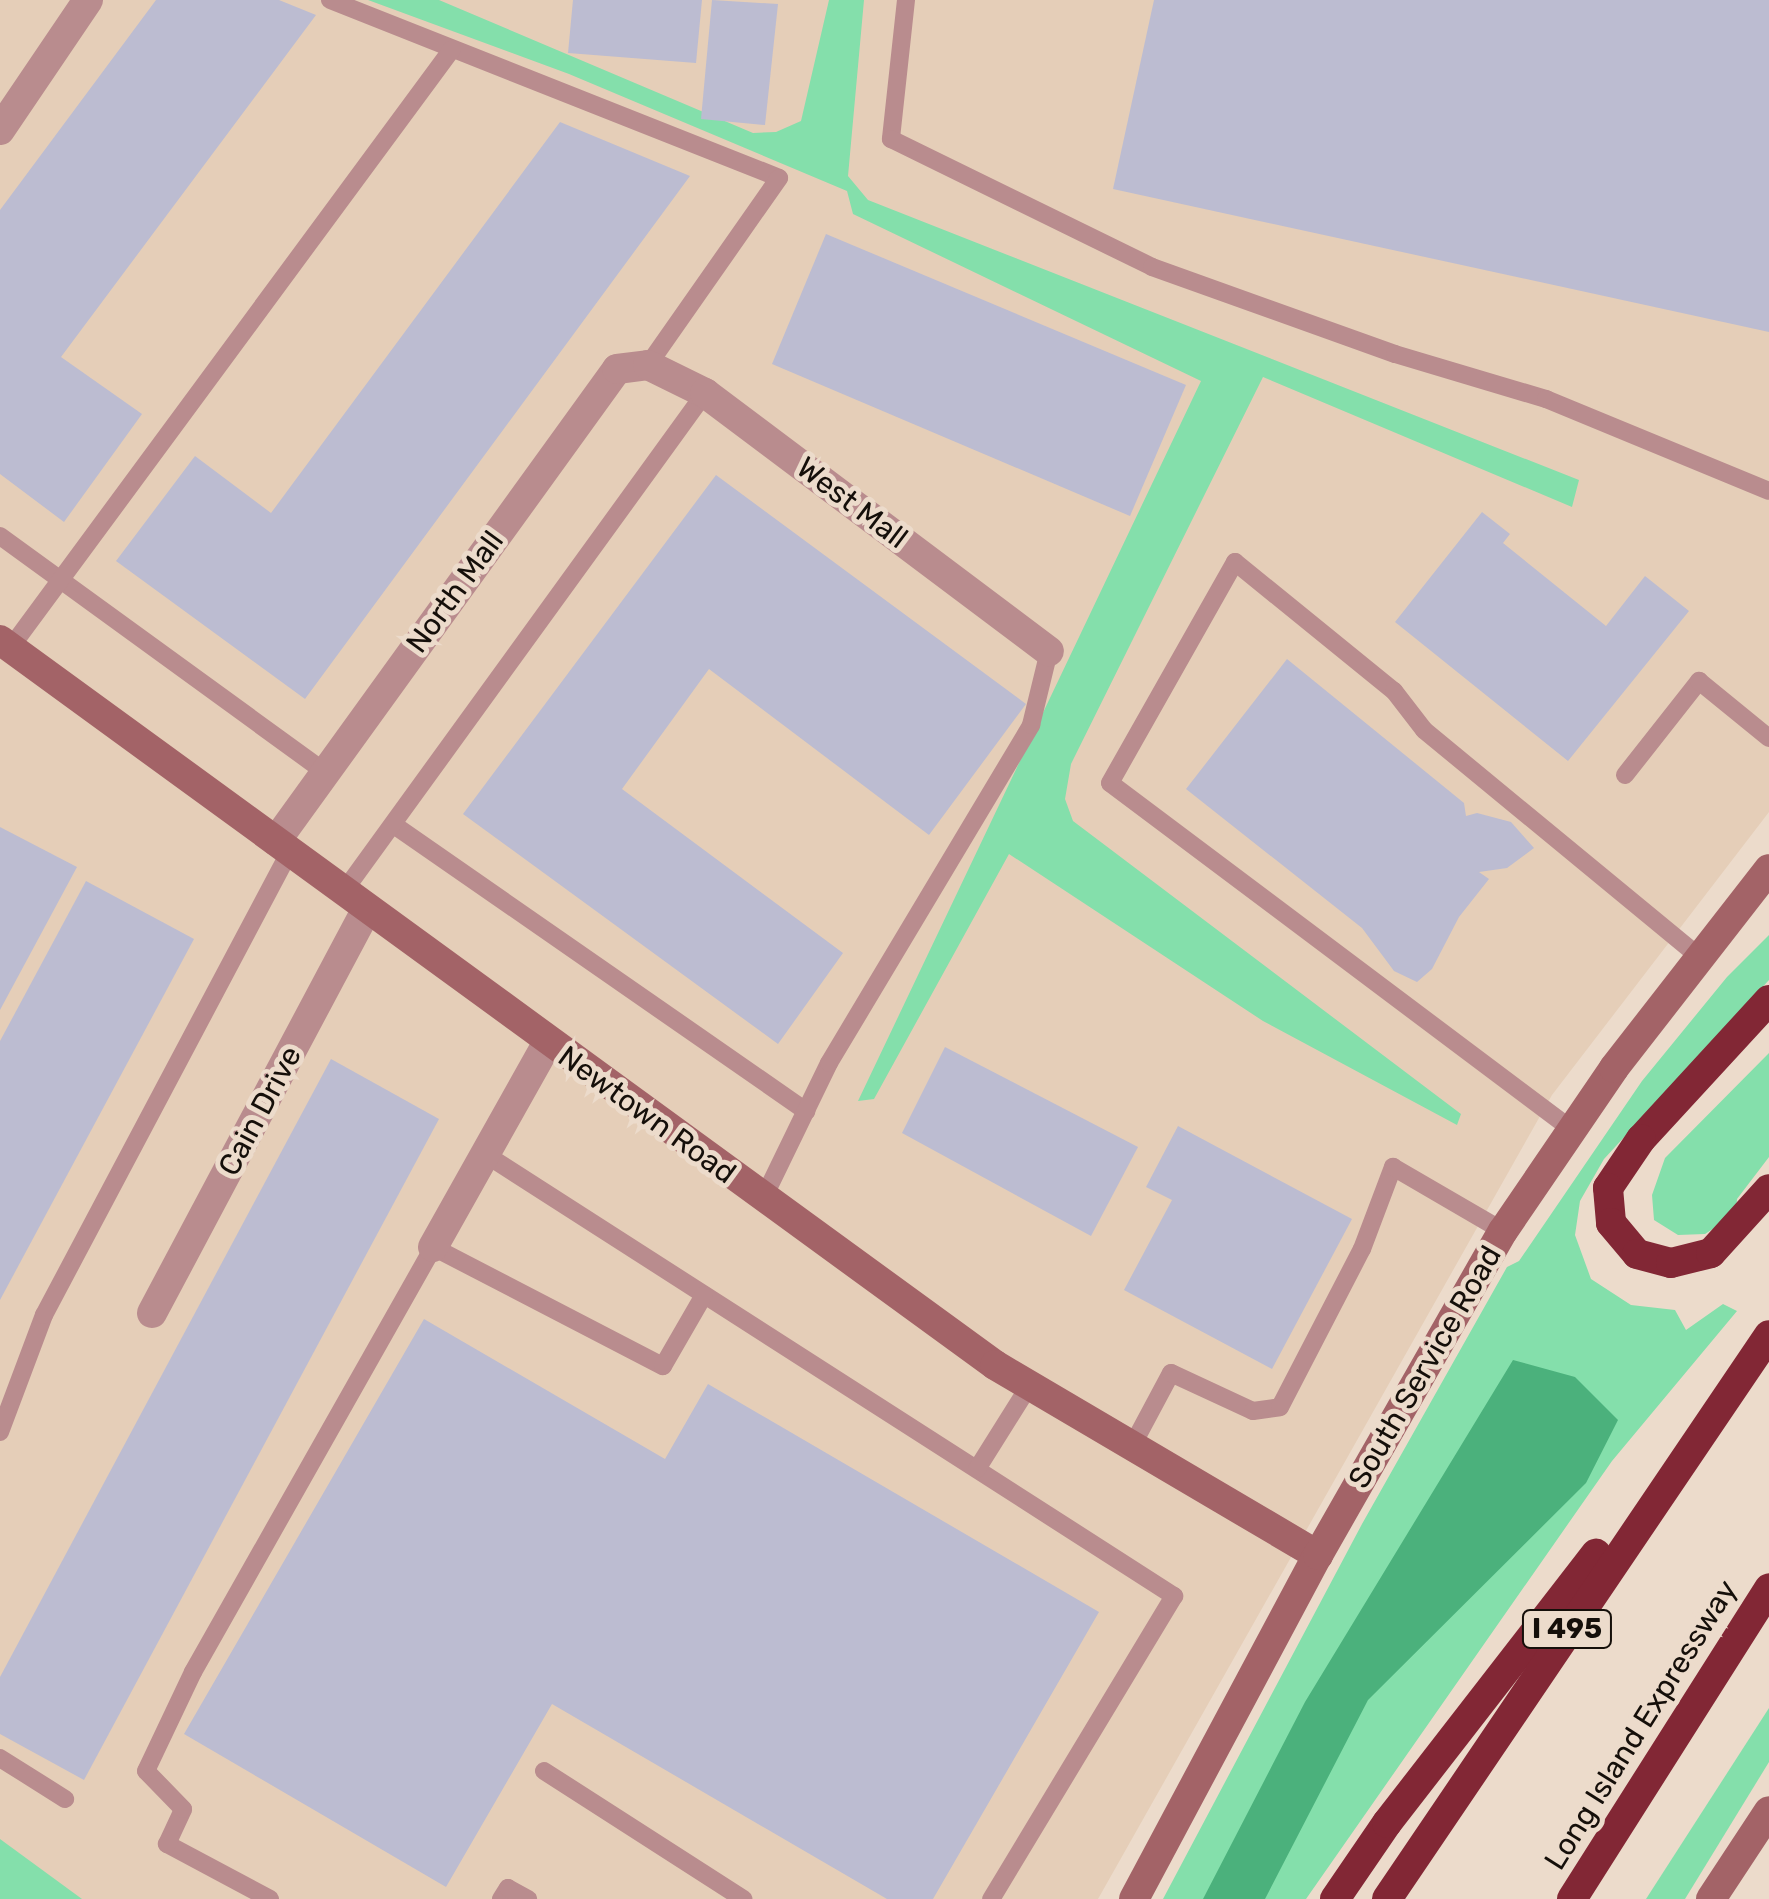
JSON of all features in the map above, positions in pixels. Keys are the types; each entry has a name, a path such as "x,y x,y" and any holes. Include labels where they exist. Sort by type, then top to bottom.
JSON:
{"highway":[{"path":"1769,1000 1642,1140 1608,1188 1610,1223 1637,1254 1670,1263 1711,1253 1769,1188"},
{"name":"I 495","path":"1386,1899 1769,1335"},
{"path":"1335,1899 1577,1578 1750,1360"},
{"name":"Long Island Expressway","path":"1572,1899 1769,1588"}],"street":[{"path":"0,130 88,0"},
{"name":"West Mall","path":"648,365 705,393 1049,651"},
{"name":"North Mall","path":"283,846 324,771 617,370 648,365"},
{"name":"Newtown Road","path":"6,644 763,1199 1029,1386 1318,1555"},
{"name":"South Service Road","path":"1134,1899 1318,1555 1503,1231 1571,1129 1698,956 1769,869"},
{"name":"Cain Drive","path":"152,1314 355,900"},
{"path":"433,1246 548,1042"},
{"path":"1710,1899 1769,1811"}],"lane":[{"path":"330,0 779,178 648,365"},
{"path":"906,0 890,139 1152,267 1394,354 1546,399 1769,491"},
{"path":"6,644 62,578 452,48"},
{"path":"355,900 394,825 705,393"},
{"path":"0,536 324,771"},
{"path":"1571,1129 1110,783 1235,562 1394,691 1424,730 1698,956"},
{"path":"763,1199 829,1063 1031,724 1049,651"},
{"path":"1625,774 1699,681 1769,738"},
{"path":"394,825 806,1111"},
{"path":"0,1432 44,1315 283,846"},
{"path":"486,1154 1174,1596 991,1899"},
{"path":"1131,1448 1171,1373 1253,1411 1280,1407 1362,1249 1393,1167 1503,1231"},
{"path":"270,1899 167,1844 183,1809 146,1772 193,1672 433,1246 662,1366 704,1294"},
{"path":"977,1469 1029,1386"},
{"path":"0,1758 65,1798"},
{"path":"544,1771 743,1899"},
{"path":"502,1899 508,1888 528,1899"}],"shaded area":[{"path":"0,0 1769,0 1769,812 1552,1095 1098,1899 0,1899"}],"green space":[{"path":"368,0 439,0 753,133 776,132 801,121 829,0 864,0 848,176 868,200 1579,480 1572,507 1263,377 1071,764 1065,799 1073,821 1461,1114 1457,1125 1263,1021 1009,854 874,1099 858,1101 1201,381 853,214 847,191 569,74"},
{"path":"1769,935 1769,980 1604,1159 1580,1201 1575,1235 1591,1279 1631,1305 1675,1310 1686,1330 1723,1304 1737,1311 1612,1461 1306,1899 1163,1899 1362,1524 1507,1267 1519,1261 1642,1081 1727,977"},
{"path":"1769,1053 1769,1157 1737,1199 1736,1214 1705,1234 1678,1235 1654,1220 1652,1195 1665,1158"},
{"path":"1513,1360 1575,1377 1618,1420 1586,1483 1368,1700 1265,1899 1203,1899 1305,1702"},
{"path":"1769,1708 1769,1762 1685,1899 1646,1899"},
{"path":"0,1839 82,1899 0,1899"}],"building":[{"path":"156,0 279,0 316,15 61,357 142,414 64,522 0,474 0,210"},
{"path":"573,0 702,0 696,63 568,53"},
{"path":"712,0 778,4 765,125 701,119"},
{"path":"1154,0 1769,0 1769,332 1113,189"},
{"path":"560,122 690,176 305,699 116,561 195,456 271,513"},
{"path":"826,234 1186,385 1130,516 772,364"},
{"path":"716,475 1026,704 929,835 709,669 622,789 843,953 778,1044 463,814"},
{"path":"1482,512 1510,534 1503,543 1606,626 1645,576 1689,611 1568,761 1395,622"},
{"path":"1287,659 1464,803 1466,816 1477,813 1511,822 1534,848 1507,868 1479,872 1489,879 1459,917 1432,969 1417,982 1394,971 1362,928 1186,789"},
{"path":"0,827 77,867 0,1010"},
{"path":"86,881 194,939 0,1300 0,1041"},
{"path":"945,1047 1138,1147 1091,1236 902,1133"},
{"path":"331,1059 439,1119 84,1780 0,1734 0,1677"},
{"path":"1178,1126 1352,1219 1272,1369 1124,1290 1172,1200 1146,1187"},
{"path":"424,1319 665,1459 708,1384 1099,1612 933,1899 887,1899 552,1704 446,1887 184,1734"}]}
